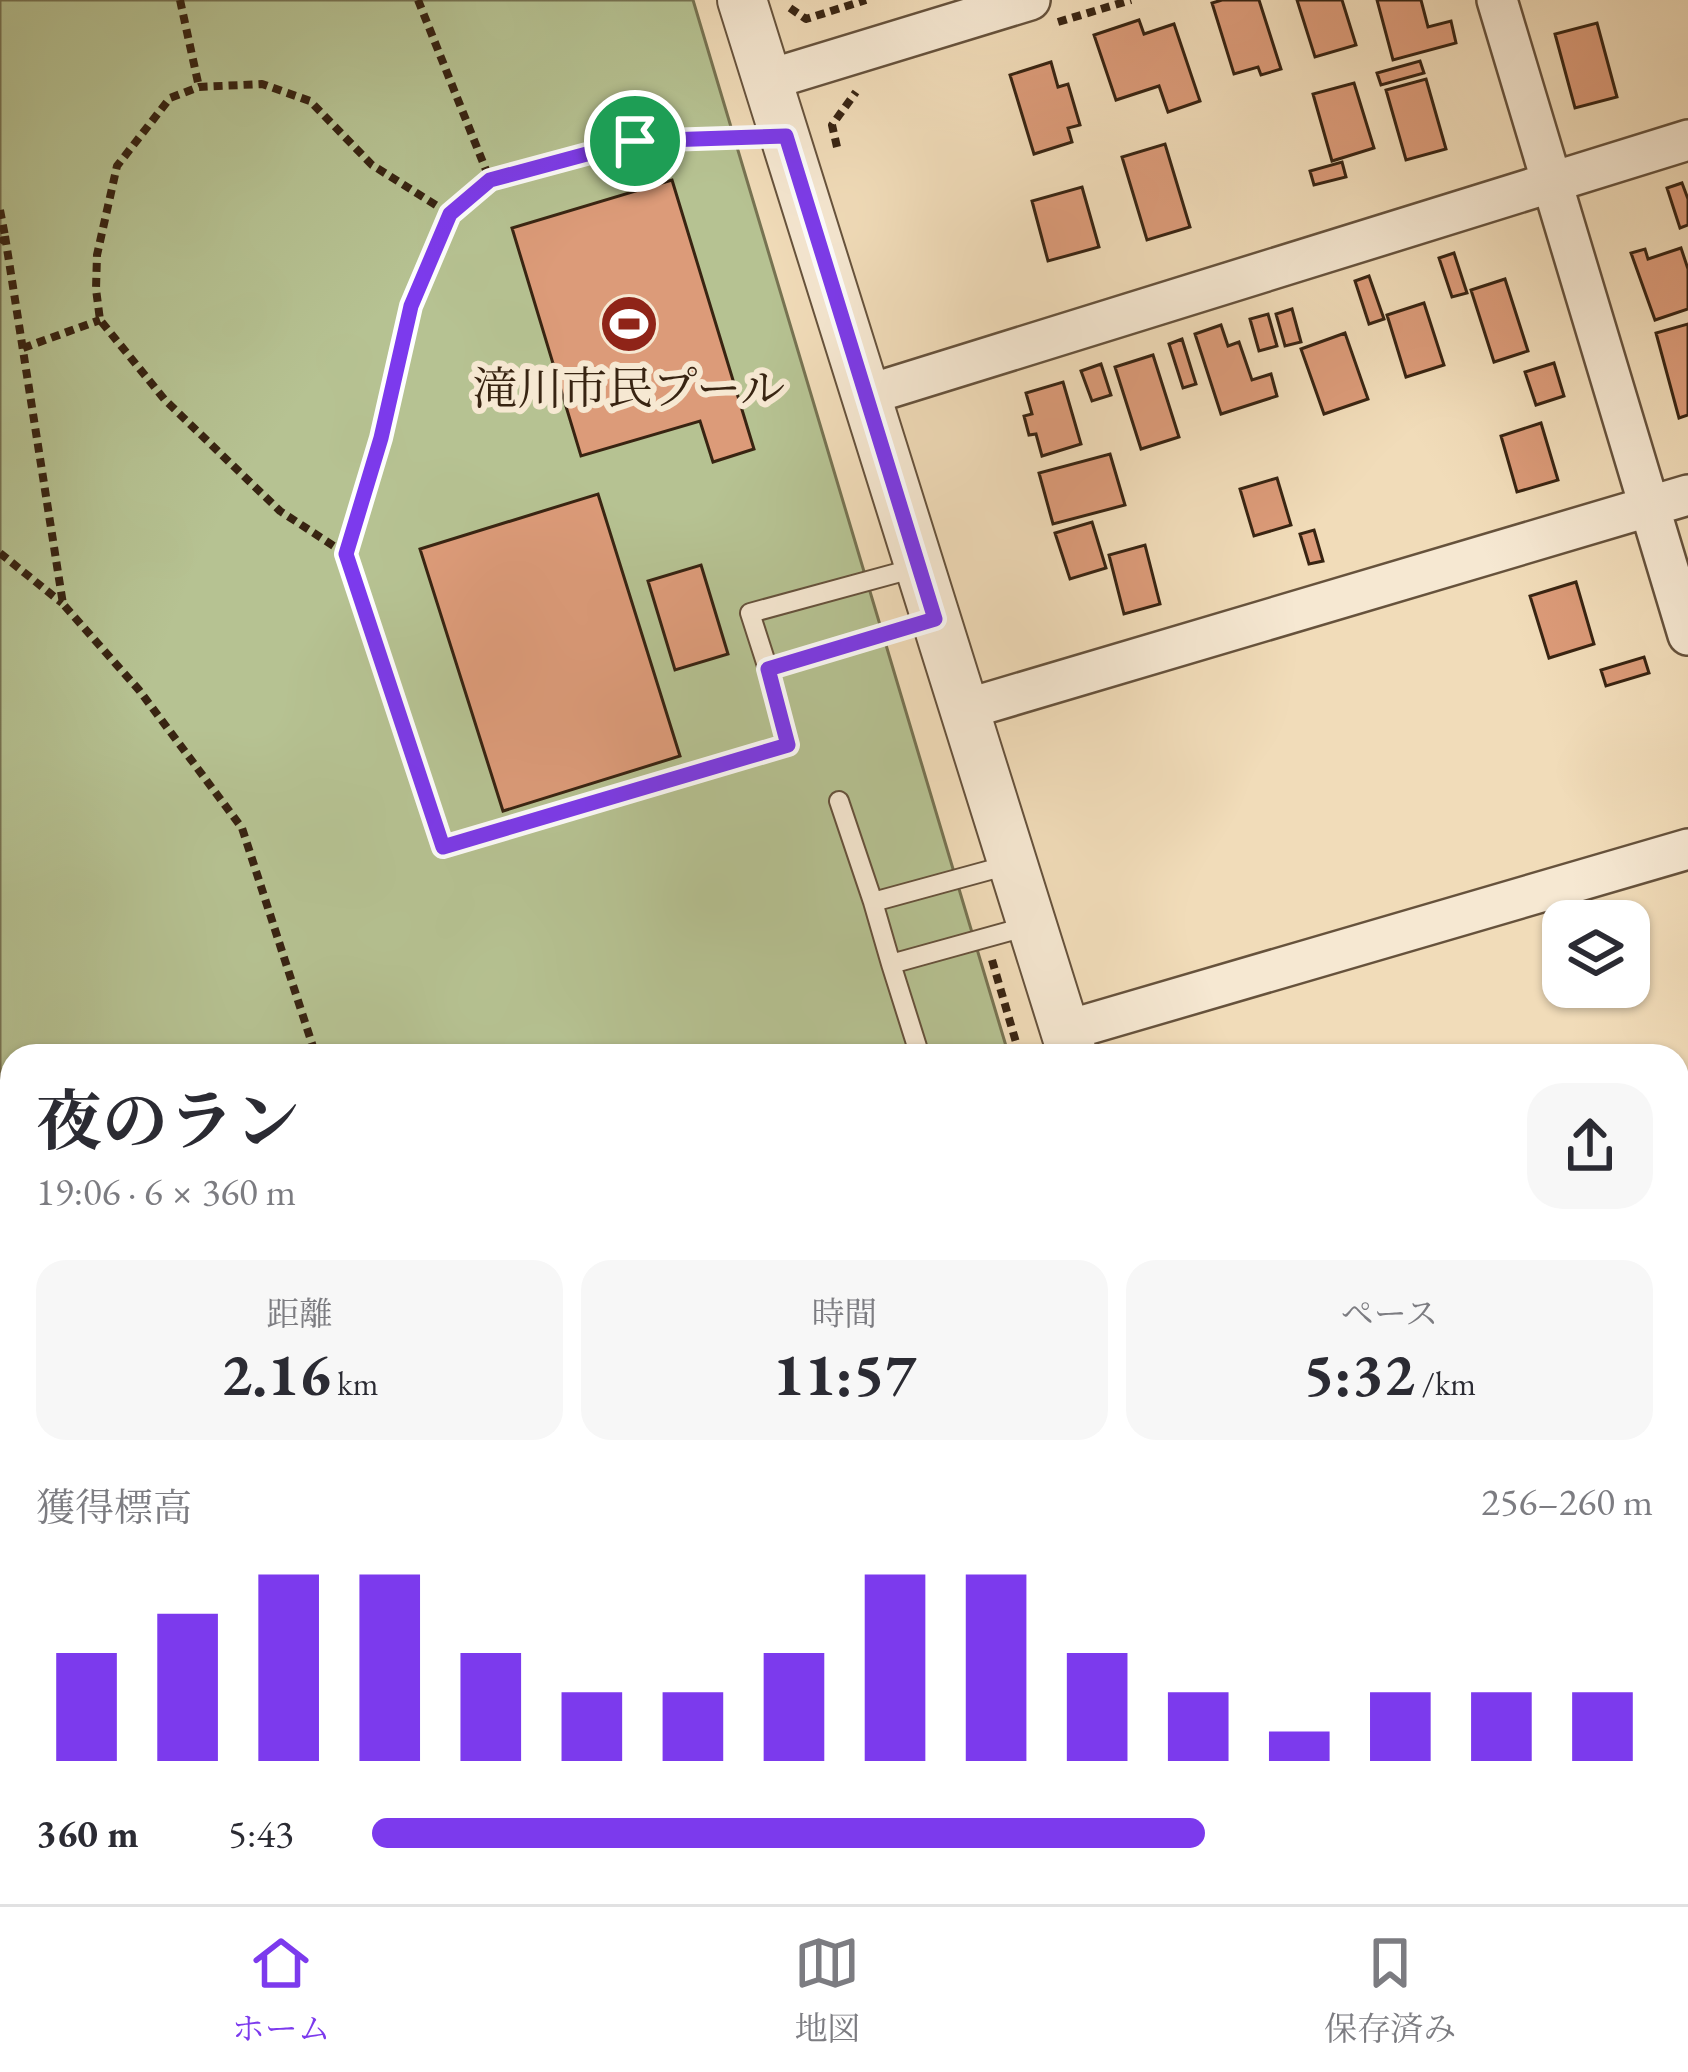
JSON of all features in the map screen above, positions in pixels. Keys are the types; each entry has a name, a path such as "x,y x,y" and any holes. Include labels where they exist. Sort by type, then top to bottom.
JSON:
{"street":[{"path":"742,0 1069,1043 1688,849"},
{"path":"768,80 1030,0"},
{"path":"1497,0 1688,635"},
{"path":"867,395 1688,140"},
{"path":"963,710 1688,495"}],"lane":[{"path":"919,567 750,613 768,669 935,619"},
{"path":"838,801 916,1044"},
{"path":"873,902 1012,864"},
{"path":"891,964 1032,925"}],"path":[{"path":"180,0 199,87"},
{"path":"418,0 490,180"},
{"path":"779,0 806,19 866,0"},
{"path":"346,554 280,511 165,400 100,320 97,254 117,166 170,98 199,87 262,84 310,101 372,165 450,214"},
{"path":"768,669 788,745 443,847 346,554 381,438 411,306 450,214 490,180 635,141 786,136"},
{"path":"0,210 63,604"},
{"path":"22,348 100,320"},
{"path":"0,553 63,604 139,690 242,828 312,1044"}],"green space":[{"path":"0,0 693,0 1005,1044 0,1044"}],"building":[{"path":"1259,0 1281,69 1261,75 1258,67 1234,74 1212,3"},
{"path":"1297,0 1342,0 1356,45 1315,57"},
{"path":"1377,0 1421,0 1428,27 1451,21 1456,43 1393,60"},
{"path":"1139,20 1144,34 1174,24 1200,101 1168,112 1159,86 1116,100 1094,35"},
{"path":"1597,23 1617,97 1575,108 1555,34"},
{"path":"1420,61 1424,73 1381,85 1377,73"},
{"path":"1051,62 1058,87 1068,84 1080,125 1068,128 1072,142 1034,154 1010,75"},
{"path":"1426,79 1446,149 1406,160 1386,90"},
{"path":"1354,83 1374,148 1332,161 1313,94"},
{"path":"1165,144 1190,227 1147,240 1122,157"},
{"path":"1342,162 1346,177 1314,185 1310,171"},
{"name":"滝川市民プール","path":"672,180 754,449 713,462 700,421 581,456 512,228"},
{"path":"1682,183 1688,199 1688,225 1680,228 1667,188"},
{"path":"1082,187 1099,247 1048,261 1032,201"},
{"path":"1681,248 1688,269 1688,309 1655,320 1631,253 1645,249 1648,259"},
{"path":"1454,253 1467,293 1452,297 1439,258"},
{"path":"1369,276 1384,319 1369,324 1355,281"},
{"path":"1505,279 1528,351 1494,362 1471,290"},
{"path":"1424,303 1444,365 1406,377 1387,315"},
{"path":"1292,309 1301,342 1285,346 1276,314"},
{"path":"1268,314 1277,346 1259,351 1250,319"},
{"path":"1688,324 1688,415 1679,418 1656,333"},
{"path":"1221,325 1228,346 1239,342 1252,380 1271,374 1277,396 1221,414 1195,334"},
{"path":"1345,333 1368,399 1324,414 1301,349"},
{"path":"1182,339 1196,384 1183,388 1169,344"},
{"path":"1153,355 1179,437 1141,449 1115,367"},
{"path":"1554,363 1564,396 1536,405 1525,372"},
{"path":"1101,364 1111,395 1092,401 1081,371"},
{"path":"1063,382 1081,444 1042,456 1024,416 1032,414 1026,393"},
{"path":"1541,423 1558,480 1517,492 1501,436"},
{"path":"1110,454 1125,505 1053,524 1039,473"},
{"path":"1277,478 1291,525 1254,536 1240,489"},
{"path":"598,494 680,756 503,811 420,549"},
{"path":"1092,522 1106,568 1070,579 1055,533"},
{"path":"1314,530 1323,561 1309,564 1300,534"},
{"path":"1145,545 1160,604 1124,614 1109,555"},
{"path":"701,565 728,654 675,670 648,581"},
{"path":"1576,582 1594,644 1549,658 1530,596"},
{"path":"1644,657 1649,673 1606,686 1601,670"}],"place":[{"name":"滝川市民プール","path":"629,324"}],"route":[{"path":"786,136 935,619 768,669 788,745 443,847 346,554 381,438 411,306 450,214 490,180 635,141 786,136"}]}
